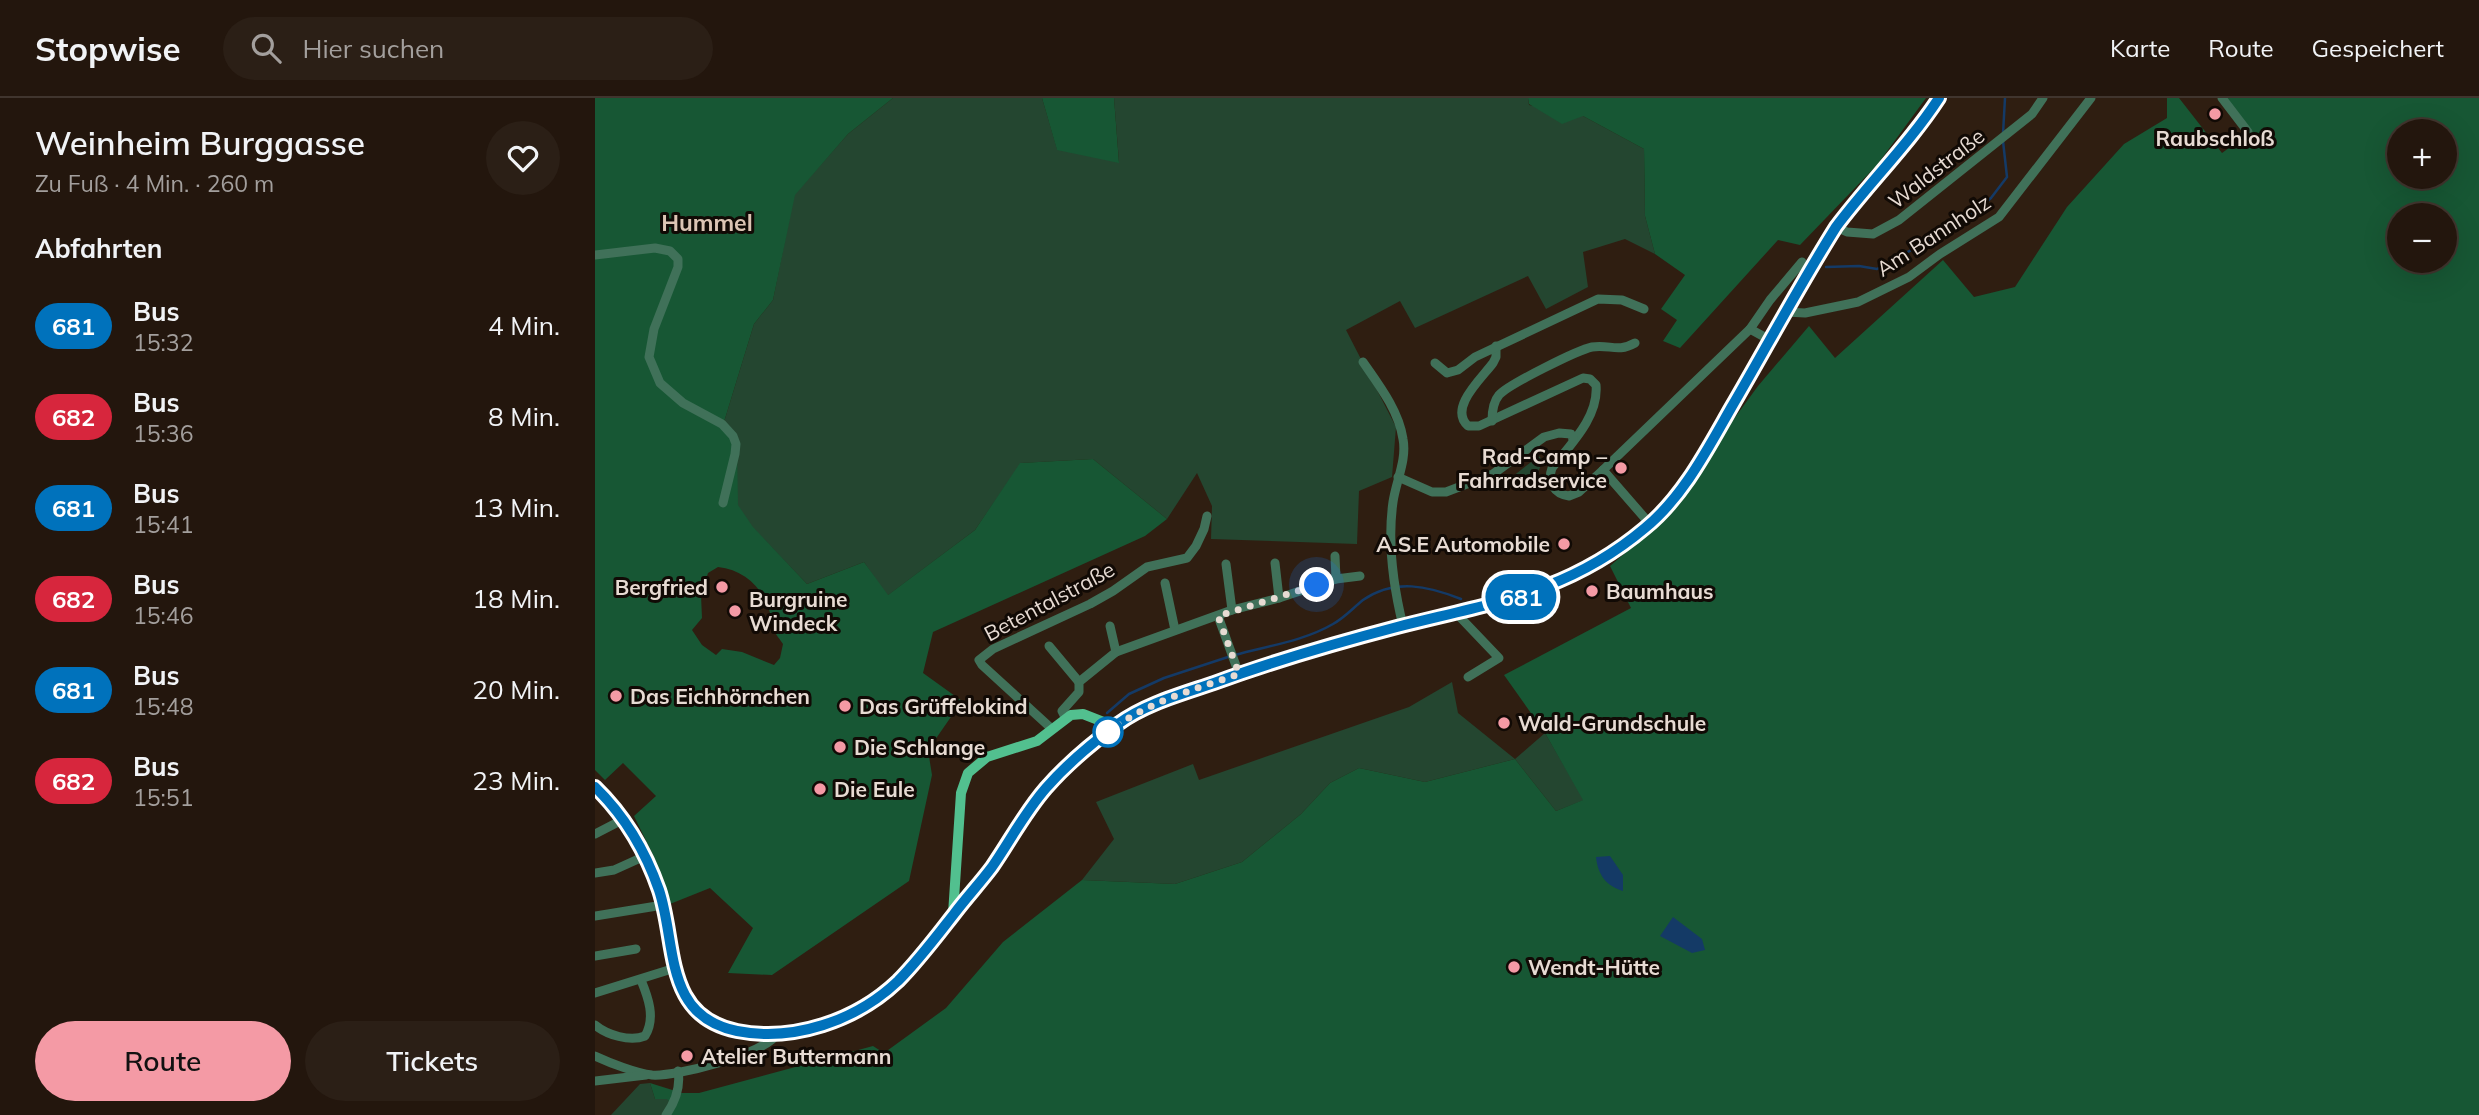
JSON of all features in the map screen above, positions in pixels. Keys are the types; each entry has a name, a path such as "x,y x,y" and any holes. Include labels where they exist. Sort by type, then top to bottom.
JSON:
{"main road":[{"path":"953,915 961,793 968,773 987,757 1030,744 1066,719 1080,714 1111,723 1122,721 1173,698 1239,674 1358,637 1457,614 1550,587 1588,569 1650,524 1691,474 1836,227 1919,127 1939,98"},
{"path":"1099,721 1102,737"},
{"path":"595,787 624,819 645,856 663,905 674,968 687,1000 709,1020 735,1030 778,1033 824,1025 857,1010 899,980 978,885 1047,787 1089,746 1122,721"},
{"path":"956,880 978,885"}],"street":[{"name":"Waldstraße","path":"1836,227 1847,232 1873,234 1899,220 2004,138 2032,114 2043,98"},
{"name":"Am Bannholz","path":"1786,312 1805,313 1858,302 1909,277 1999,217 2091,98"},
{"path":"2223,98 2248,132"},
{"path":"595,255 655,248 670,251 678,260 678,267 654,328 649,358 660,383 683,402 722,424 733,436 735,454 723,503"},
{"path":"1496,346 1493,363 1461,408 1462,418 1468,426 1479,426 1492,421 1587,378 1596,385 1595,403 1588,420 1549,474 1551,485 1560,494 1574,495 1750,329 1770,300 1803,262"},
{"path":"1435,363 1447,373 1458,370 1496,346 1598,299 1622,300 1644,309"},
{"path":"1750,329 1770,340"},
{"path":"1492,421 1496,399 1507,388 1583,350 1600,346 1619,350 1635,343"},
{"path":"1363,362 1392,407 1403,437 1404,456 1390,528 1393,582 1403,626"},
{"path":"1398,477 1432,492 1446,492 1493,474 1544,437 1565,433 1571,434 1573,439"},
{"path":"1603,470 1650,524"},
{"name":"Betentalstraße","path":"1052,729 979,660 993,649 1113,591 1147,567 1187,558 1196,546 1207,516"},
{"path":"1335,556 1336,579"},
{"path":"1275,563 1279,598"},
{"path":"1226,564 1232,610"},
{"path":"1079,682 1116,652 1175,629 1336,579 1360,576"},
{"path":"1165,583 1175,629"},
{"path":"1457,614 1499,658 1468,677"},
{"path":"1218,616 1239,674"},
{"path":"1110,626 1116,652"},
{"path":"1049,646 1079,682 1079,692 1062,710 1066,719"},
{"path":"595,834 624,819"},
{"path":"595,873 614,870 645,856"},
{"path":"595,916 663,905"},
{"path":"595,956 636,949"},
{"path":"595,993 674,968"},
{"path":"595,1026 607,1033 636,1039 645,1036 649,1027 650,1002 641,979"},
{"path":"595,1081 648,1074 662,1075 756,1051 772,1042 778,1033"},
{"path":"595,1056 648,1074"},
{"path":"666,1115 678,1092 678,1071"}],"green space":[{"path":"595,98 893,98 848,134 795,195 773,300 754,324 724,422 737,449 738,505 753,527 807,584 864,562 888,595 975,530 1020,463 1093,459 1167,519 1145,536 933,632 923,673 962,701 928,750 932,775 909,881 772,975 728,973 753,928 710,888 670,904 653,855 634,816 656,796 623,763 605,780 595,770","holes":["718,567 751,581 763,595 772,627 783,644 780,658 774,665 742,652 722,649 716,655 702,645 692,630 702,618 701,595 708,573"]},
{"path":"893,98 1042,98 1057,149 1119,162 1114,98 1528,98 1529,105 1583,116 1644,149 1645,216 1655,254 1625,239 1583,252 1588,287 1546,309 1528,276 1415,328 1400,301 1346,330 1396,427 1392,477 1359,491 1357,544 1211,539 1212,506 1197,473 1167,519 1093,459 1021,463 975,530 887,596 864,562 807,584 753,528 737,505 737,449 724,422 754,324 773,300 794,195 848,134"},
{"path":"1042,98 1114,98 1119,163 1057,150"},
{"path":"1528,98 1926,98 1877,165 1800,245 1778,240 1680,348 1663,341 1677,320 1661,309 1685,275 1655,254 1645,216 1644,149 1583,116 1562,124 1529,104"},
{"path":"2167,98 2179,98 2222,153 2251,132 2226,98 2479,98 2479,1115 664,1115 671,1103 667,1099 655,1099 650,1083 682,1093 699,1093 873,1046 884,1053 946,1008 1003,942 1082,880 1175,884 1242,862 1301,814 1330,783 1359,768 1425,782 1515,759 1556,811 1583,800 1545,733 1504,675 1631,608 1610,566 1654,528 1758,386 1809,326 1835,358 1943,260 1974,297 2015,287 2067,207 2124,144 2167,118"},
{"path":"1539,456 1543,461 1538,472 1516,489 1508,480"},
{"path":"1452,682 1458,713 1515,759 1425,782 1359,768 1330,783 1301,814 1242,862 1175,884 1082,880 1114,839 1096,802 1193,764 1199,780 1409,707"},
{"path":"1545,733 1584,800 1556,811 1515,759"},
{"path":"650,1083 655,1099 668,1099 671,1103 664,1115 611,1115 640,1084"}],"water":[{"path":"1610,856 1623,875 1623,891 1608,883 1599,869 1596,857"},
{"path":"1673,917 1702,939 1705,950 1692,953 1660,936"}],"waterway":[{"path":"2003,134 2005,98"},
{"path":"1826,267 1859,266 1877,269 1962,222 1991,198 2007,177 2003,141"},
{"path":"1235,655 1322,630 1341,619 1363,600 1387,589 1412,586 1461,599"},
{"path":"1107,713 1129,694 1164,678 1228,657"}],"bus line":[{"name":"681","path":"595,787 618,811 642,849 661,895 679,983 687,1000 698,1012 726,1028 778,1033 824,1025 857,1010 899,980 992,867 1047,787 1089,746 1122,721 1173,698 1239,674 1358,637 1538,592 1588,569 1617,551 1650,524 1672,500 1704,454 1836,227 1919,127 1939,98"}],"place":[{"name":"Raubschloß","path":"2215,114"},
{"name":"Rad-Camp – Fahrradservice","path":"1621,468"},
{"name":"A.S.E Automobile","path":"1564,544"},
{"name":"Bergfried","path":"722,587"},
{"name":"Baumhaus","path":"1592,591"},
{"name":"Burgruine Windeck","path":"735,611"},
{"name":"Das Eichhörnchen","path":"616,696"},
{"name":"Das Grüffelokind","path":"845,706"},
{"name":"Wald-Grundschule","path":"1504,723"},
{"name":"Die Schlange","path":"840,747"},
{"name":"Die Eule","path":"820,789"},
{"name":"Wendt-Hütte","path":"1514,967"},
{"name":"Atelier Buttermann","path":"687,1056"}],"district":[{"name":"Hummel","path":"707,222"}],"route":[{"path":"1108,732 1144,710 1239,674 1218,616 1317,585"}]}
